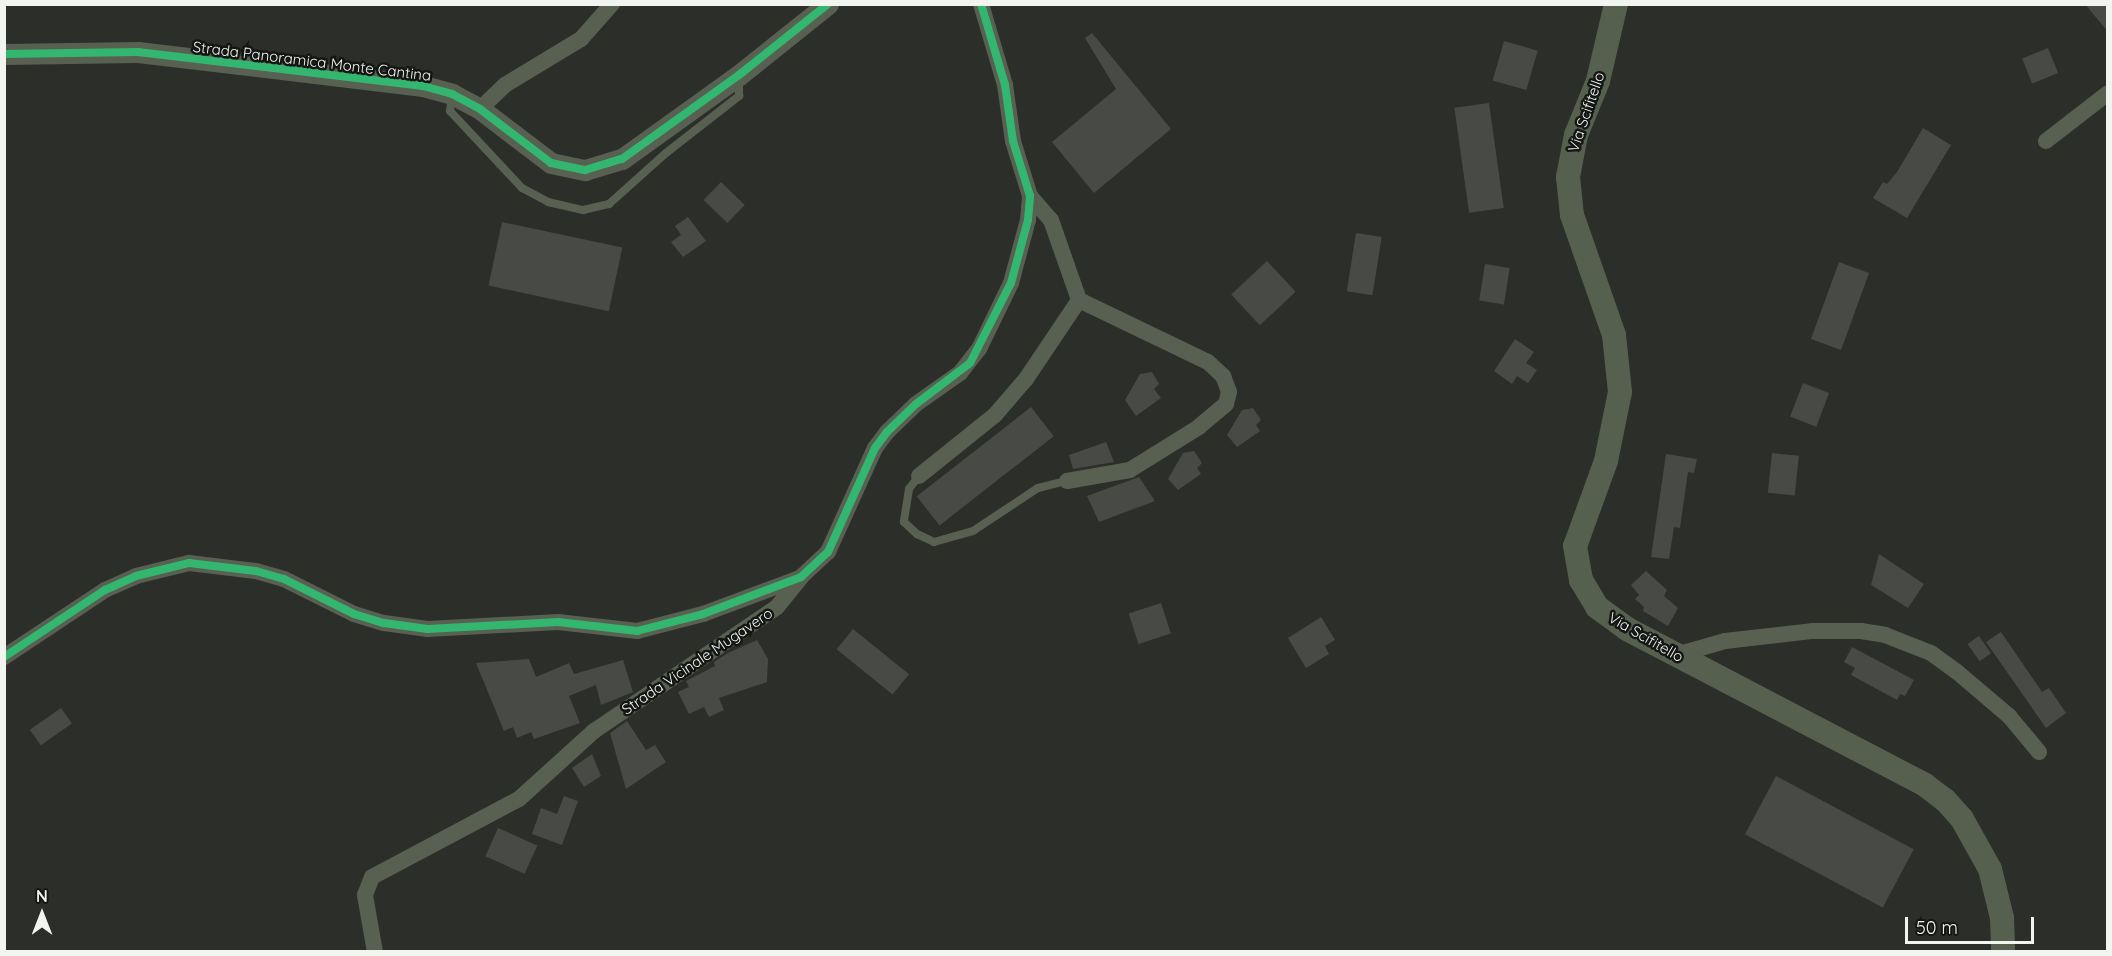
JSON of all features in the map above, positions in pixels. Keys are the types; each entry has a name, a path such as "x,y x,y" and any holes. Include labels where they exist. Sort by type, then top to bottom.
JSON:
{"main road":[{"name":"Via Scifitello","path":"1616,4 1598,81 1576,135 1568,177 1572,215 1614,335 1620,392 1612,440 1575,546 1575,561 1589,596 1607,617 1925,785 1945,800 1962,819 1990,869 2002,918 2003,951"}],"street":[{"path":"480,109 505,85 581,39 612,4"},
{"name":"Strada Panoramica Monte Cantina","path":"4,54 138,52 423,86 452,94 480,109 551,163 569,169 601,168 622,159 739,75 828,4"},
{"name":"Strada Vicinale Mugavero","path":"375,951 365,895 372,877 519,799 594,731 777,607 801,577 828,552 871,458 887,432 916,404 960,373 979,350 1011,283 1028,220 1030,196 1013,141 1005,85 981,4"},
{"path":"2046,141 2108,93"},
{"path":"1030,196 1052,220 1079,300 1208,362 1223,375 1229,392 1226,404 1199,427 1130,470 1067,481"},
{"path":"919,476 995,415 1026,379 1079,300"},
{"path":"4,657 105,590 136,576 189,563 256,572 284,579 354,614 384,623 428,629 558,622 637,631 704,614 801,577"},
{"path":"1676,655 1725,641 1813,631 1861,630 1885,635 1931,653 1956,671 2009,716 2039,752"}],"lane":[{"path":"452,94 450,111 522,188 548,202 583,210 609,204 666,153 739,96 739,75"},
{"path":"919,476 909,489 904,522 917,534 934,542 973,531 1038,488 1067,481"}],"building":[{"path":"2085,4 2108,4 2108,32"},
{"path":"1092,33 1171,129 1094,193 1052,142 1116,89 1085,38"},
{"path":"1504,41 1538,51 1526,90 1493,80"},
{"path":"2048,48 2058,73 2032,84 2022,58"},
{"path":"1489,103 1504,208 1469,213 1454,108"},
{"path":"1923,128 1951,145 1907,218 1873,198 1883,182 1887,184 1897,172"},
{"path":"721,182 745,205 727,223 704,200"},
{"path":"688,217 706,241 683,257 671,242 681,235 675,226"},
{"path":"502,222 622,248 609,311 488,286"},
{"path":"1356,233 1382,237 1372,295 1347,291"},
{"path":"1267,261 1296,292 1260,325 1231,294"},
{"path":"1839,262 1869,273 1841,350 1811,339"},
{"path":"1485,264 1510,268 1504,304 1479,301"},
{"path":"1515,339 1534,352 1526,363 1537,370 1528,383 1517,376 1512,384 1494,371"},
{"path":"1152,372 1159,384 1154,389 1161,398 1136,416 1125,400 1140,374"},
{"path":"1803,383 1829,393 1816,427 1790,417"},
{"path":"1031,407 1054,436 940,525 917,496"},
{"path":"1253,408 1261,420 1256,425 1260,431 1237,447 1227,435 1242,410"},
{"path":"1106,442 1114,462 1073,469 1069,455"},
{"path":"1194,451 1202,463 1197,468 1201,474 1178,490 1168,479 1183,453"},
{"path":"1772,453 1799,456 1795,496 1768,493"},
{"path":"1666,454 1697,459 1694,473 1688,472 1680,528 1674,527 1669,559 1651,557"},
{"path":"1139,477 1155,501 1099,522 1087,496"},
{"path":"1879,554 1924,584 1908,608 1871,585"},
{"path":"1646,571 1667,590 1664,596 1678,608 1668,626 1643,611 1644,607 1635,599 1639,595 1631,585"},
{"path":"1161,603 1171,633 1139,644 1129,614"},
{"path":"1321,617 1335,640 1325,646 1329,654 1306,668 1288,638"},
{"path":"853,629 909,674 893,695 837,649"},
{"path":"2001,632 2042,692 2049,688 2066,713 2046,728 1986,642"},
{"path":"1979,636 1991,653 1980,661 1968,644"},
{"path":"757,640 768,659 767,682 719,698 724,710 709,717 704,707 689,714 678,692 689,687 686,681 715,666 714,662 728,653"},
{"path":"1852,647 1914,680 1905,696 1900,694 1897,700 1851,675 1855,668 1844,662"},
{"path":"529,659 536,677 569,663 574,674 623,660 633,692 601,705 596,685 569,696 580,723 534,739 531,732 517,738 513,727 504,731 476,663"},
{"path":"61,708 72,724 41,745 30,730"},
{"path":"627,721 646,750 655,745 666,762 626,789 610,733"},
{"path":"592,754 601,776 584,787 572,768"},
{"path":"1776,776 1914,849 1883,908 1745,834"},
{"path":"564,796 578,801 562,845 532,834 541,808 557,814"},
{"path":"498,828 537,845 525,874 485,856"}],"cycle path":[{"path":"4,54 138,52 423,86 452,94 480,109 551,163 585,170 622,159 739,75 828,4"},
{"path":"4,657 105,590 136,576 189,563 256,571 284,579 354,614 384,623 428,629 558,622 637,631 703,614 801,577 828,552 875,448 887,432 916,404 970,363 1011,283 1028,220 1030,196 1013,141 1005,85 981,4"}]}
